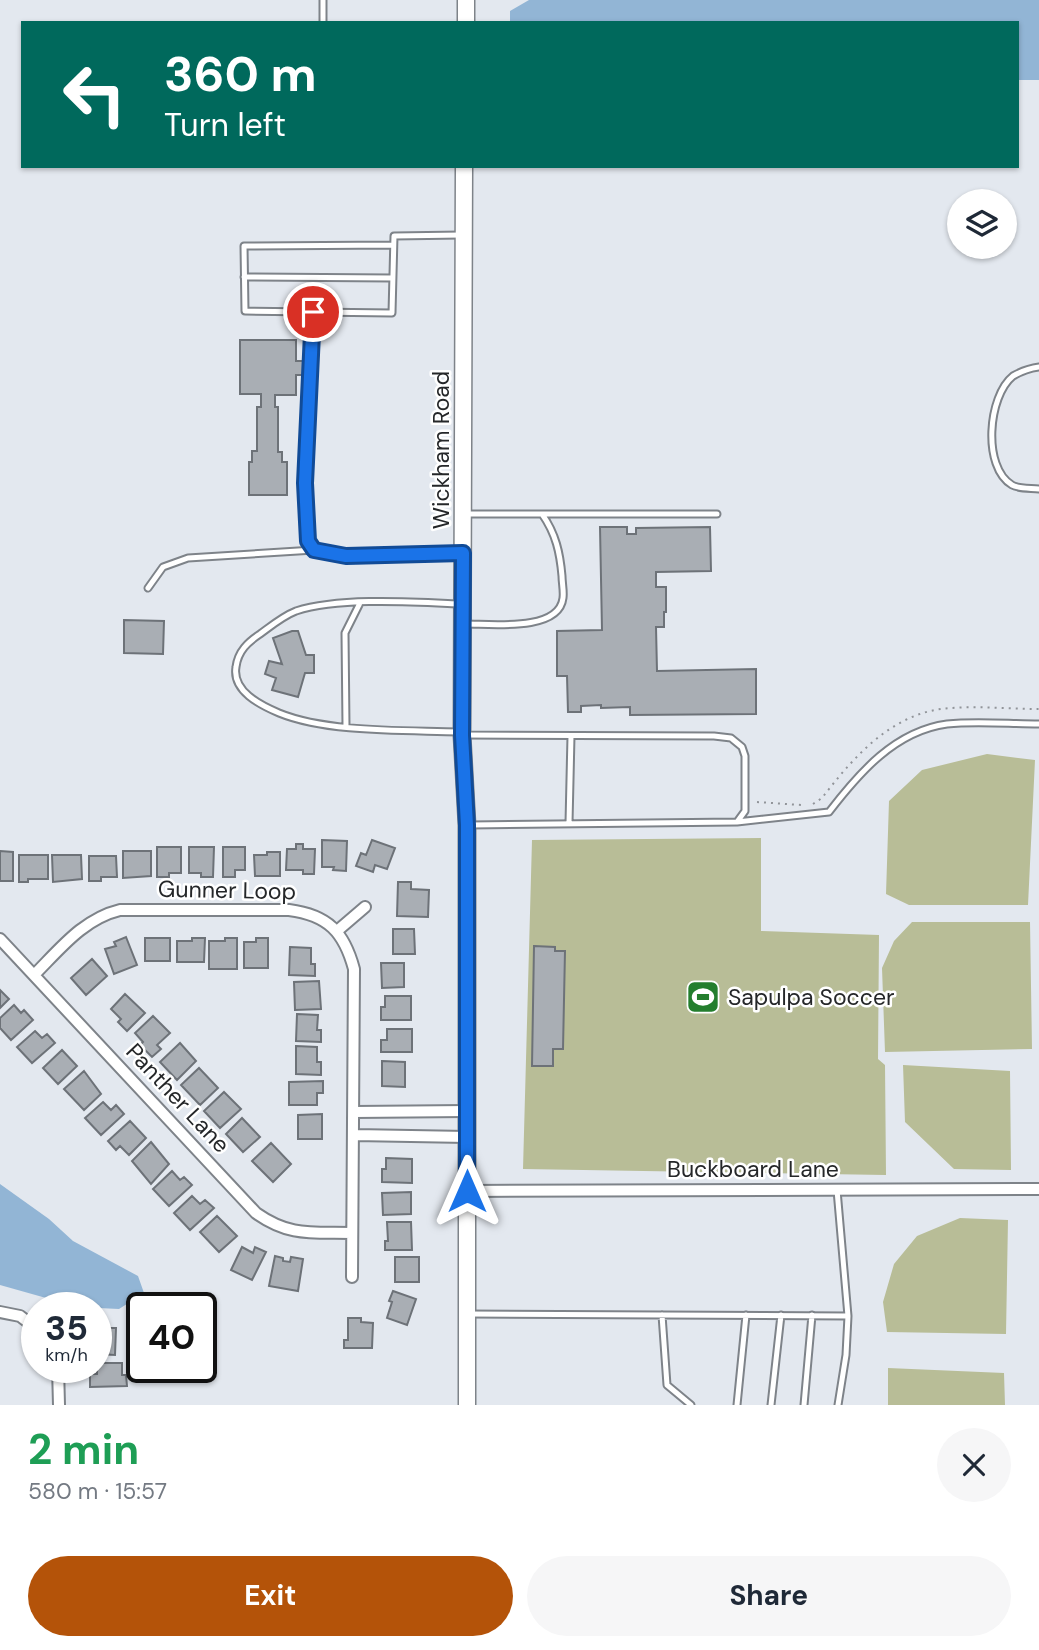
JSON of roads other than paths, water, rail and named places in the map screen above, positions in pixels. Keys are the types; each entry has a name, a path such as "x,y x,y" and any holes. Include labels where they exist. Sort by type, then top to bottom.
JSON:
{"street":[{"path":"467,0 467,21"},
{"name":"Wickham Road","path":"464,168 462,733 467,825 467,1405"},
{"path":"352,1277 354,969 349,951 337,931 365,908"},
{"name":"Gunner Loop","path":"34,975 81,928 107,914 120,911 289,910 316,917 337,931"},
{"name":"Panther Lane","path":"0,939 256,1213 284,1229 352,1233"},
{"path":"354,1112 467,1111"},
{"path":"355,1135 467,1137"},
{"name":"Buckboard Lane","path":"467,1191 1039,1189"},
{"path":"0,1312 21,1318"},
{"path":"58,1383 59,1405"}],"lane":[{"path":"323,0 323,21"},
{"path":"393,245 244,246 244,311 392,313 394,236 463,235"},
{"path":"244,277 392,278"},
{"path":"313,312 305,483 308,541 314,550"},
{"path":"1039,367 1013,376 1002,390 992,423 992,453 1002,475 1013,486 1039,489"},
{"path":"463,514 717,514"},
{"path":"463,625 540,623 559,610 564,598 559,549 542,514"},
{"path":"148,588 163,567 188,558 314,550 346,556 463,553"},
{"path":"463,604 400,601 334,605 296,611 246,644 235,671 240,688 280,714 315,723 462,733 731,738 742,747 745,756 744,811 737,822"},
{"path":"346,726 345,633 359,603"},
{"path":"467,825 737,822 829,812 857,775 906,736 946,724 1039,724"},
{"path":"569,823 570,736"},
{"path":"837,1190 848,1316 846,1355 838,1405"},
{"path":"466,1314 848,1316"},
{"path":"662,1315 667,1385 691,1405"},
{"path":"737,1405 746,1315"},
{"path":"771,1405 781,1315"},
{"path":"804,1405 812,1315"}],"water":[{"path":"529,0 1039,0 1039,80 1019,80 1019,21 510,21 510,11"},
{"path":"0,1184 49,1219 73,1241 138,1276 144,1292 126,1292 126,1305 119,1309 112,1309 112,1292 25,1292 0,1285"}],"place":[{"name":"Sapulpa Soccer","path":"703,997"}]}
